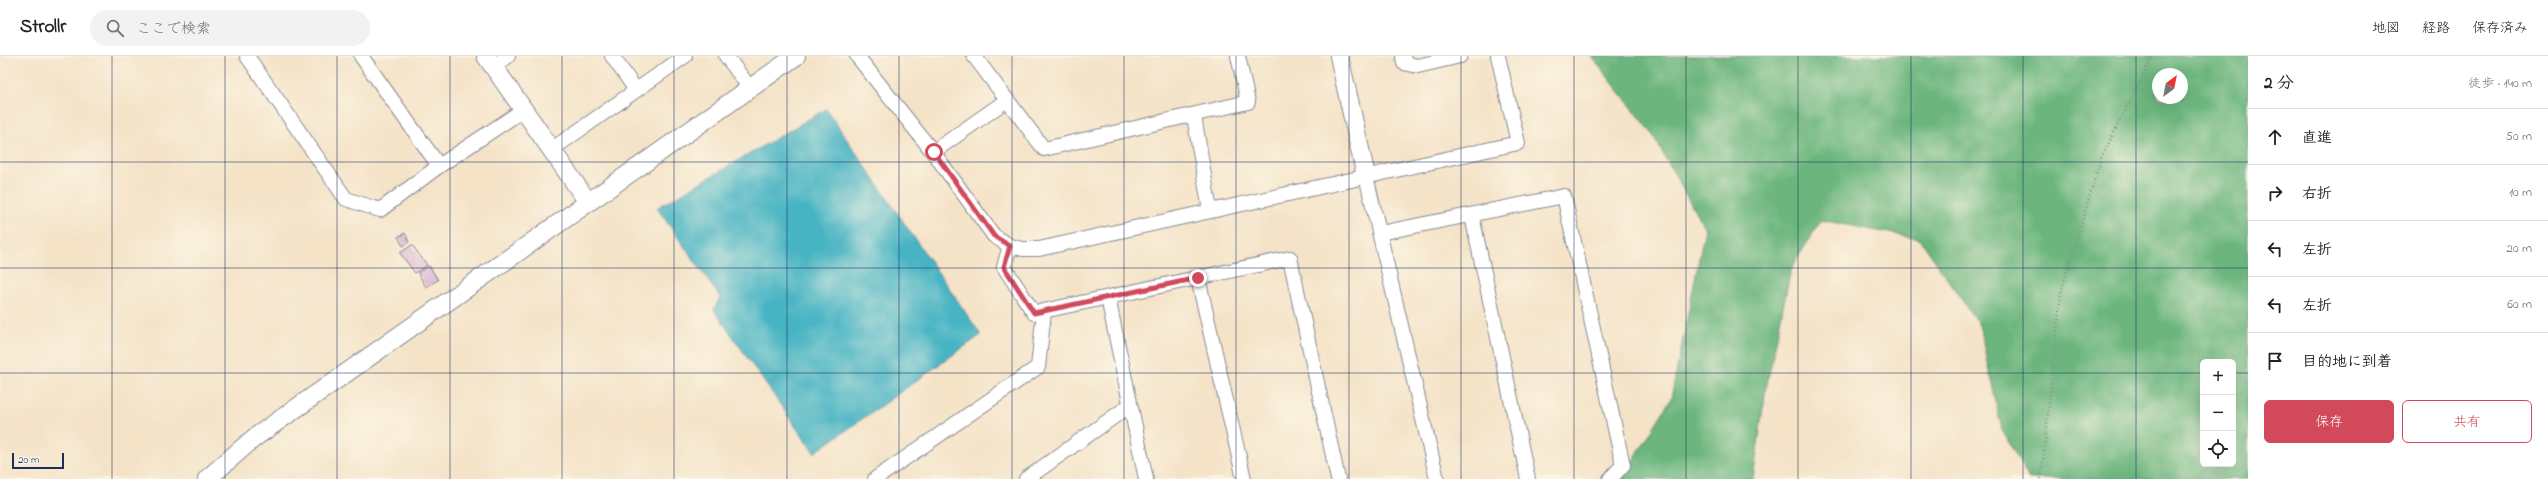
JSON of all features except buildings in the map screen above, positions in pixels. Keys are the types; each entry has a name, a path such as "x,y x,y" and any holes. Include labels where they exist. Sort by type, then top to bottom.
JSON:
{"street":[{"path":"247,56 346,199 380,210 439,166 523,110"},
{"path":"361,56 439,166"},
{"path":"508,56 490,61 588,202"},
{"path":"612,56 636,90"},
{"path":"551,150 685,56"},
{"path":"726,56 750,88"},
{"path":"207,479 254,438 796,56"},
{"path":"857,56 934,152 994,236 1010,246 1039,249 1518,143 1498,56"},
{"path":"974,56 1044,149 1194,116 1248,102 1238,56"},
{"path":"1339,56 1437,479"},
{"path":"1403,56 1404,63 1418,66 1460,56"},
{"path":"934,152 1007,100"},
{"path":"1194,116 1210,211"},
{"path":"1380,234 1564,196 1623,464 1610,479"},
{"path":"1472,216 1528,479"},
{"path":"1010,246 1004,267 1034,313 1290,258 1338,479"},
{"path":"1198,278 1244,479"},
{"path":"1108,298 1129,406 1146,479"},
{"path":"876,479 1038,367 1044,312"},
{"path":"1026,479 1129,406"}],"path":[{"path":"2041,479 2062,292 2101,158 2152,56"}],"green space":[{"path":"1591,56 2248,56 2248,479 2029,479 2002,430 1979,325 1920,239 1821,220 1791,269 1765,394 1753,479 1622,479 1671,399 1705,229 1650,130"}],"water":[{"path":"826,109 981,335 814,453 714,310 720,297 657,208"}],"route":[{"path":"934,152 994,236 1010,246 1006,254 1004,267 1034,313 1198,278"}]}
